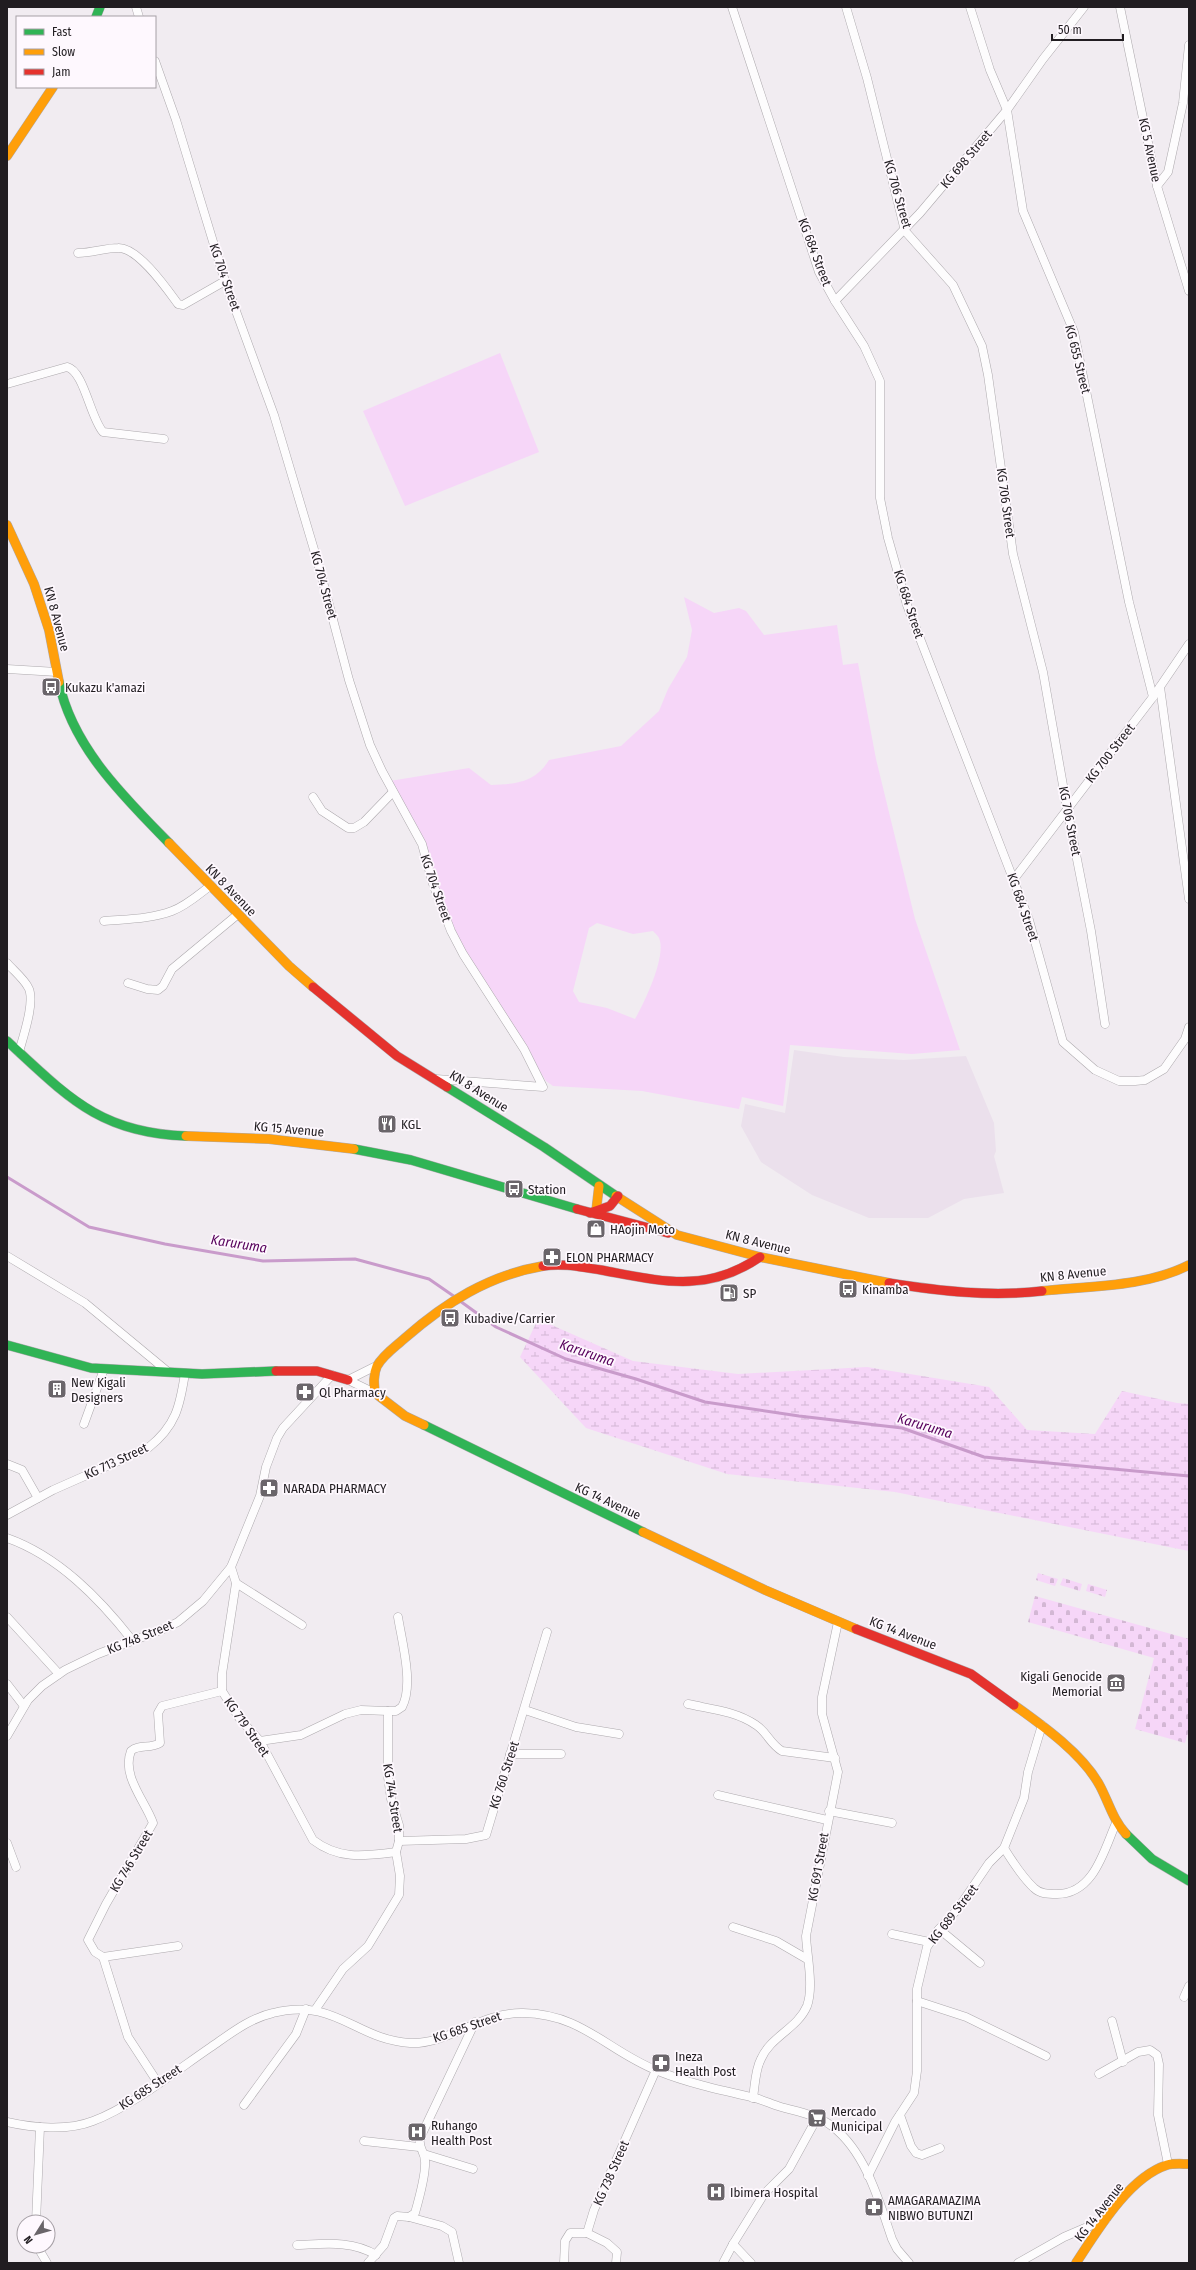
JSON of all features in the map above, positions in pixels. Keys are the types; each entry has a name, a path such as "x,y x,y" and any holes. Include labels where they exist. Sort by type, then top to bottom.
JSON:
{"main road":[{"path":"7,156 52,88"},
{"name":"KN 8 Avenue","path":"7,525 34,584 49,630 57,672 69,716 83,742 110,777 152,826 237,915 289,966 337,1008 397,1056 544,1147 599,1186 618,1196 677,1235 760,1257 849,1276 940,1292 985,1294 1035,1292 1127,1282 1175,1272 1189,1265"},
{"name":"KG 15 Avenue","path":"7,1041 63,1092 93,1113 127,1128 163,1135 291,1141 349,1148 411,1160 593,1212 614,1220 677,1235"},
{"path":"593,1212 599,1186"},
{"path":"593,1212 610,1206 618,1196"},
{"path":"614,1220 633,1206"},
{"path":"375,1393 373,1375 376,1366 387,1353 415,1329 469,1290 496,1278 517,1272 560,1265 634,1276 693,1282 732,1275 743,1270 760,1257"},
{"path":"7,1344 91,1368 202,1374 298,1370 317,1371 348,1380"},
{"name":"KG 14 Avenue","path":"375,1393 405,1416 532,1479 764,1590 838,1622 971,1674 1042,1725 1074,1754 1100,1785 1116,1823 1134,1844 1152,1859 1189,1881"},
{"path":"1168,2164 1189,2164"},
{"name":"KG 14 Avenue","path":"1076,2263 1107,2218 1124,2197 1142,2181 1168,2164"}],"street":[{"name":"KG 684 Street","path":"732,7 815,261 835,301 864,346 880,381 880,498 888,538 907,605 1029,920 1061,1036 1069,1049 1095,1070 1119,1080 1145,1080 1164,1069 1185,1039 1189,1027"},
{"name":"KG 706 Street","path":"846,7 867,78 905,231 953,285 982,346 988,375 1013,554 1043,672 1091,931 1105,1024"},
{"name":"KG 655 Street","path":"970,7 990,70 1007,110 1023,211 1074,332 1129,602 1153,697"},
{"name":"KG 698 Street","path":"835,301 905,231 1007,110 1084,7"},
{"name":"KG 5 Avenue","path":"1120,7 1157,186 1189,290"},
{"path":"1157,186 1168,172 1183,103 1189,45"},
{"name":"KG 704 Street","path":"156,64 176,120 225,282 274,415 318,563 349,680 368,737 393,792 422,844 433,884 451,931 463,954 524,1049 543,1087 435,1079"},
{"path":"78,253 93,253 118,248 127,250 154,273 178,304 183,305 225,282"},
{"path":"7,384 67,367 72,368 78,374 98,427 103,432 164,438"},
{"name":"KG 700 Street","path":"1014,879 1153,697 1189,644"},
{"path":"7,669 57,672"},
{"path":"1160,686 1189,899"},
{"path":"313,797 322,811 348,828 354,828 364,822 393,792"},
{"path":"104,921 134,919 170,912 185,905 210,886"},
{"path":"128,983 147,990 158,990 163,986 172,969 237,915"},
{"path":"7,964 28,986 31,992 31,1001 19,1052"},
{"path":"7,1256 85,1303 167,1371"},
{"path":"348,1380 376,1366"},
{"path":"84,1424 104,1369"},
{"name":"KG 713 Street","path":"7,1515 38,1498 148,1448 159,1439 175,1417 180,1403 185,1372"},
{"name":"KG 748 Street","path":"7,1736 24,1706 42,1686 59,1674 98,1654 178,1622 203,1601 231,1567 260,1496 266,1467 277,1438 283,1428 332,1375"},
{"path":"348,1380 375,1393"},
{"path":"7,1464 22,1470 38,1498"},
{"path":"7,1538 29,1546 52,1560 101,1605 132,1640"},
{"name":"KG 719 Street","path":"231,1567 236,1583 222,1674 222,1691 240,1719 260,1741 313,1840 328,1850 346,1855 396,1852"},
{"path":"236,1583 302,1625"},
{"path":"7,1617 59,1674"},
{"path":"260,1741 301,1735 345,1714 361,1710 396,1711 402,1707 407,1692 408,1680 398,1617"},
{"name":"KG 691 Street","path":"753,2098 760,2059 770,2045 790,2026 807,2006 810,1977 807,1959 806,1936 827,1820 838,1772 822,1714 822,1697 838,1622"},
{"name":"KG 760 Street","path":"399,1841 466,1839 484,1836 525,1710 547,1632"},
{"path":"7,1684 24,1706"},
{"name":"KG 746 Street","path":"158,2083 128,2036 104,1957 95,1952 88,1940 106,1904 153,1823 138,1796 130,1771 130,1751 134,1748 156,1745 160,1742 158,1713 162,1706 222,1691"},
{"path":"688,1704 740,1716 766,1733 775,1746 782,1751 835,1758"},
{"path":"525,1710 576,1727 619,1734"},
{"name":"KG 744 Street","path":"315,2010 343,1969 368,1946 395,1904 399,1895 400,1876 396,1852 399,1841 399,1826 391,1799 387,1760 388,1711"},
{"name":"KG 689 Street","path":"868,2176 900,2115 912,2098 917,2071 917,1989 929,1942 957,1910 989,1863 1004,1848 1024,1798 1028,1772 1042,1725"},
{"path":"510,1754 561,1754"},
{"path":"718,1795 827,1820"},
{"path":"829,1811 892,1823"},
{"path":"1004,1848 1034,1888 1044,1894 1068,1893 1083,1885 1100,1864 1116,1823"},
{"path":"7,1843 16,1867"},
{"path":"733,1927 776,1941 807,1959"},
{"path":"939,1929 980,1963"},
{"path":"892,1934 929,1942"},
{"path":"104,1957 178,1946"},
{"path":"1184,1997 1189,1986"},
{"path":"917,2001 966,2017 1046,2056"},
{"name":"KG 685 Street","path":"7,2122 40,2127 92,2122 117,2109 158,2083 240,2028 269,2014 288,2009 315,2010 352,2023 376,2037 412,2044 427,2041 454,2032 475,2022 504,2014 521,2012 548,2014 588,2030 656,2070 728,2093 753,2098 817,2118 833,2127 848,2142 868,2176 892,2239 897,2249 909,2263"},
{"path":"244,2105 296,2034 306,2010"},
{"path":"1112,2021 1123,2062"},
{"path":"409,2217 415,2213 425,2164 424,2154 419,2147 420,2138 475,2022"},
{"path":"1099,2074 1123,2062 1138,2052 1150,2050 1157,2055 1159,2064 1158,2115 1168,2164"},
{"name":"KG 738 Street","path":"587,2233 594,2210 656,2070"},
{"path":"900,2115 911,2146 916,2153 922,2154 940,2148"},
{"path":"723,2263 764,2194 789,2169 817,2118"},
{"path":"36,2214 40,2127"},
{"path":"364,2141 419,2147"},
{"path":"424,2154 473,2169"},
{"path":"368,2263 384,2245 394,2218 409,2217 442,2226 452,2232 459,2263"},
{"path":"1018,2263 1064,2236 1107,2218"},
{"path":"564,2263 567,2236 570,2233 587,2233 607,2242 617,2252 616,2263"},
{"path":"297,2245 337,2244 362,2248 376,2255"},
{"path":"733,2244 751,2263"},
{"path":"42,2254 47,2263"}],"shaded area":[{"path":"794,1050 844,1057 904,1060 966,1056 994,1123 996,1151 994,1156 1004,1193 964,1199 928,1218 869,1218 812,1195 761,1162 741,1126 745,1104 785,1113"}],"green space":[{"path":"500,353 539,452 405,506 363,411"},
{"path":"684,597 714,613 739,608 746,611 764,635 837,625 843,665 858,663 876,759 915,919 960,1050 912,1054 790,1045 783,1106 742,1097 739,1109 642,1091 553,1086 546,1081 505,1017 454,946 422,839 390,781 469,768 491,785 516,783 531,778 543,768 549,760 621,746 659,711 668,689 687,657 692,630","holes":["597,923 633,934 653,931 659,938 661,946 660,956 653,979 644,1002 635,1019 607,1008 579,1002 573,991 589,928"]},
{"path":"538,1319 633,1361 738,1374 867,1367 989,1387 1027,1430 1095,1434 1122,1391 1177,1403 1189,1404 1189,1551 895,1492 727,1474 586,1428 520,1357"},
{"path":"1038,1573 1058,1579 1055,1586 1036,1580"},
{"path":"1063,1578 1082,1584 1080,1591 1060,1585"},
{"path":"1088,1584 1107,1590 1105,1597 1086,1591"},
{"path":"1035,1596 1189,1639 1189,1730 1185,1743 1135,1729 1154,1658 1028,1622"}],"waterway":[{"name":"Karuruma","path":"7,1177 89,1227 165,1244 263,1261 355,1259 429,1279 455,1297"},
{"name":"Karuruma","path":"460,1301 496,1327 566,1359 636,1379 705,1402 799,1416 902,1428 984,1457 1189,1476"}],"traffic: fast":[{"path":"96,16 100,7"},
{"path":"59,682 66,706 75,728 88,750 118,789 169,843"},
{"path":"7,1041 48,1079 86,1108 107,1119 130,1128 156,1133 186,1136"},
{"path":"447,1087 544,1147 616,1196"},
{"path":"354,1149 411,1160 577,1209"},
{"path":"7,1345 91,1368 202,1374 276,1371"},
{"path":"424,1425 643,1532"},
{"path":"1126,1834 1152,1859 1189,1881"}],"traffic: slow":[{"path":"7,156 52,88"},
{"path":"7,525 34,584 49,630 59,682"},
{"path":"169,843 289,966 313,987"},
{"path":"186,1136 269,1139 354,1149"},
{"path":"596,1212 599,1186"},
{"path":"616,1196 677,1235 760,1257 889,1283"},
{"path":"1042,1291 1136,1282 1155,1278 1189,1265"},
{"path":"424,1425 405,1416 375,1393 374,1376 377,1366 382,1358 420,1325 452,1302 469,1292 504,1276 543,1266"},
{"path":"643,1532 765,1590 856,1629"},
{"path":"1014,1705 1061,1741 1093,1774 1114,1817 1126,1834"},
{"path":"1076,2263 1115,2206 1140,2181 1153,2171 1167,2165 1189,2164"}],"traffic: jam":[{"path":"313,987 397,1056 447,1087"},
{"path":"590,1213 610,1206 618,1196"},
{"path":"577,1209 668,1233"},
{"path":"543,1266 572,1266 644,1278 683,1282 721,1276 740,1269 760,1257"},
{"path":"889,1283 984,1293 1023,1293 1042,1291"},
{"path":"276,1371 317,1371 348,1380"},
{"path":"856,1629 971,1674 1014,1705"}],"place":[{"name":"Kukazu k'amazi","path":"51,687"},
{"name":"KGL","path":"387,1124"},
{"name":"Station","path":"514,1189"},
{"name":"HAojin Moto","path":"596,1229"},
{"name":"ELON PHARMACY","path":"552,1257"},
{"name":"Kinamba","path":"848,1289"},
{"name":"SP","path":"729,1293"},
{"name":"Kubadive/Carrier","path":"450,1318"},
{"name":"New Kigali Designers","path":"57,1389"},
{"name":"Ql Pharmacy","path":"305,1392"},
{"name":"NARADA PHARMACY","path":"269,1488"},
{"name":"Kigali Genocide Memorial","path":"1116,1683"},
{"name":"Ineza Health Post","path":"661,2063"},
{"name":"Mercado Municipal","path":"817,2118"},
{"name":"Ruhango Health Post","path":"417,2132"},
{"name":"Ibimera Hospital","path":"716,2192"},
{"name":"AMAGARAMAZIMA NIBWO BUTUNZI","path":"874,2207"}]}
